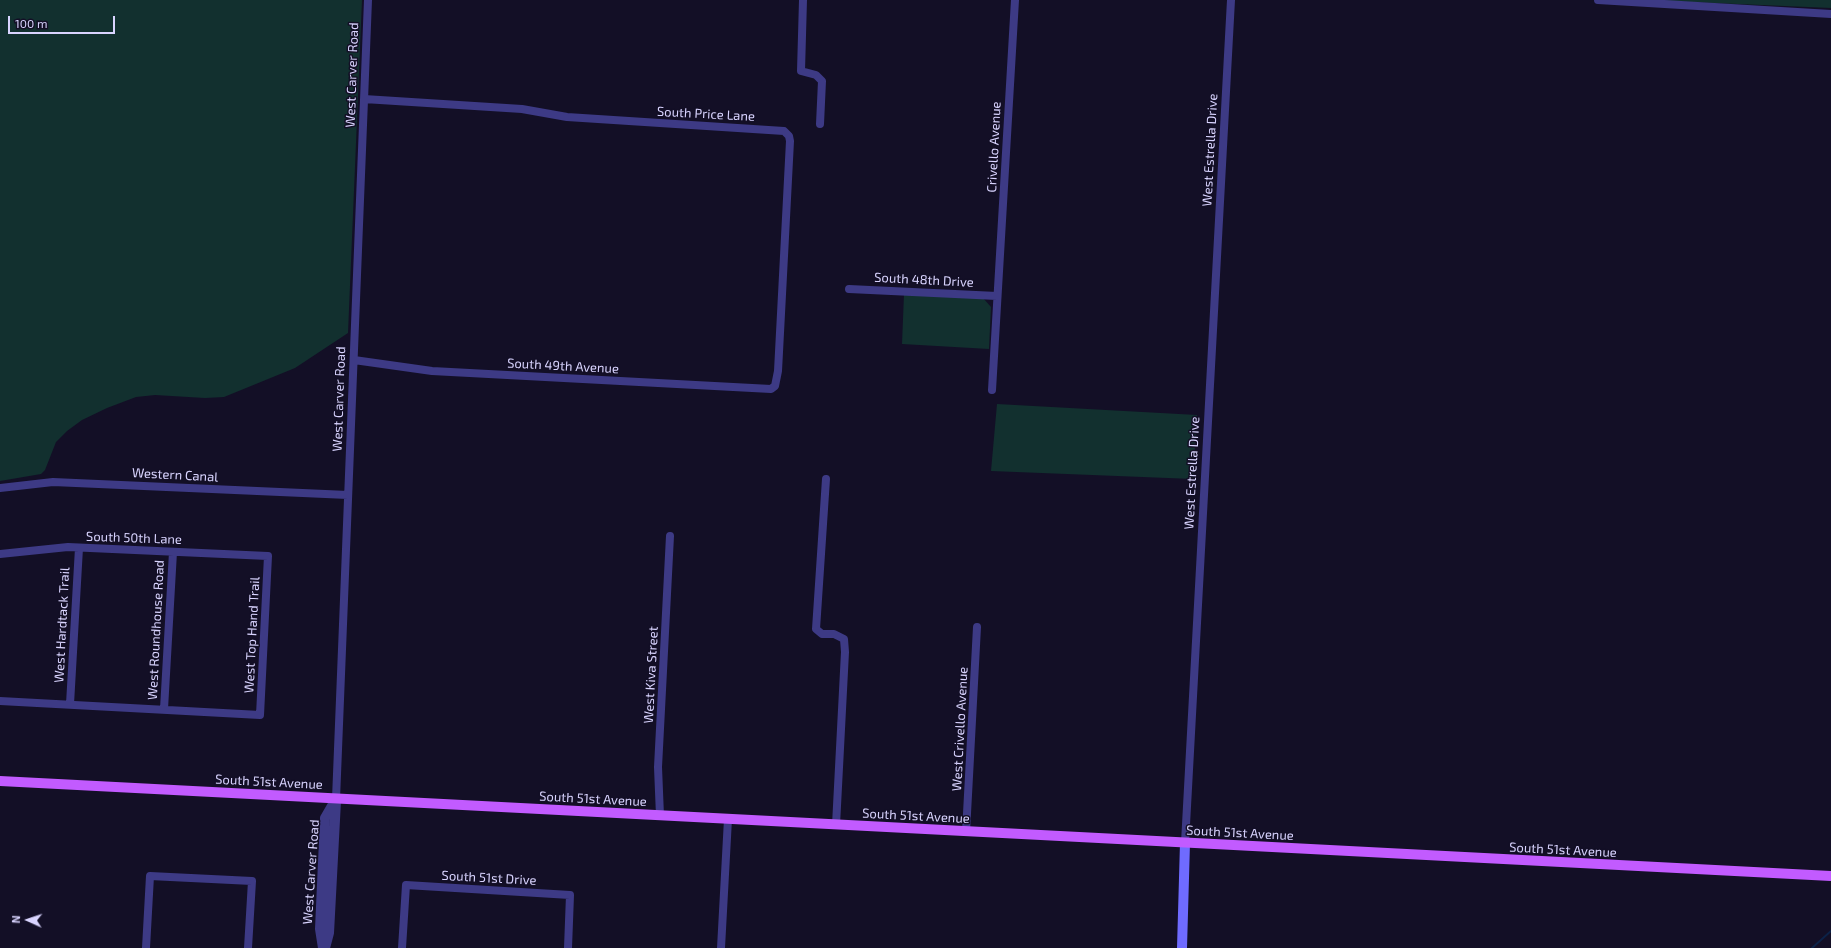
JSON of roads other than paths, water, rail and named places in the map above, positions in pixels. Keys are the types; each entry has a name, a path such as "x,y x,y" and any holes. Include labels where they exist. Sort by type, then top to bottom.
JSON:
{"main road":[{"name":"South 51st Avenue","path":"0,781 1831,876"},
{"name":"West Estrella Drive","path":"1182,948 1185,843"}],"street":[{"name":"West Carver Road","path":"324,948 330,933 354,360 370,99 368,0"},
{"path":"802,0 801,71 816,75 822,81 820,124"},
{"name":"Crivello Avenue","path":"997,296 1015,0"},
{"name":"West Estrella Drive","path":"1185,843 1231,0"},
{"path":"1598,0 1831,14"},
{"name":"South Price Lane","path":"370,99 522,109 567,117 784,131 789,136 790,141 778,371 775,386 771,389"},
{"name":"South 48th Drive","path":"849,289 997,296"},
{"path":"992,390 997,296"},
{"name":"South 49th Avenue","path":"354,360 432,371 771,389"},
{"path":"826,479 816,629 822,634 834,634 844,639 845,652 836,825"},
{"name":"Western Canal","path":"0,488 53,482 348,495"},
{"name":"West Kiva Street","path":"660,816 658,767 670,536"},
{"name":"South 50th Lane","path":"0,554 35,550 79,548 268,556"},
{"name":"West Hardtack Trail","path":"70,704 79,548"},
{"name":"West Roundhouse Road","path":"164,710 173,552"},
{"name":"West Top Hand Trail","path":"164,710 260,715 268,556"},
{"name":"West Crivello Avenue","path":"966,832 977,627"},
{"path":"0,701 164,710"},
{"path":"721,948 728,819"},
{"path":"146,948 150,876 252,881 248,948"},
{"name":"South 51st Drive","path":"402,948 406,885 570,895 568,948"}],"waterway":[{"path":"1812,948 1831,931"}]}
